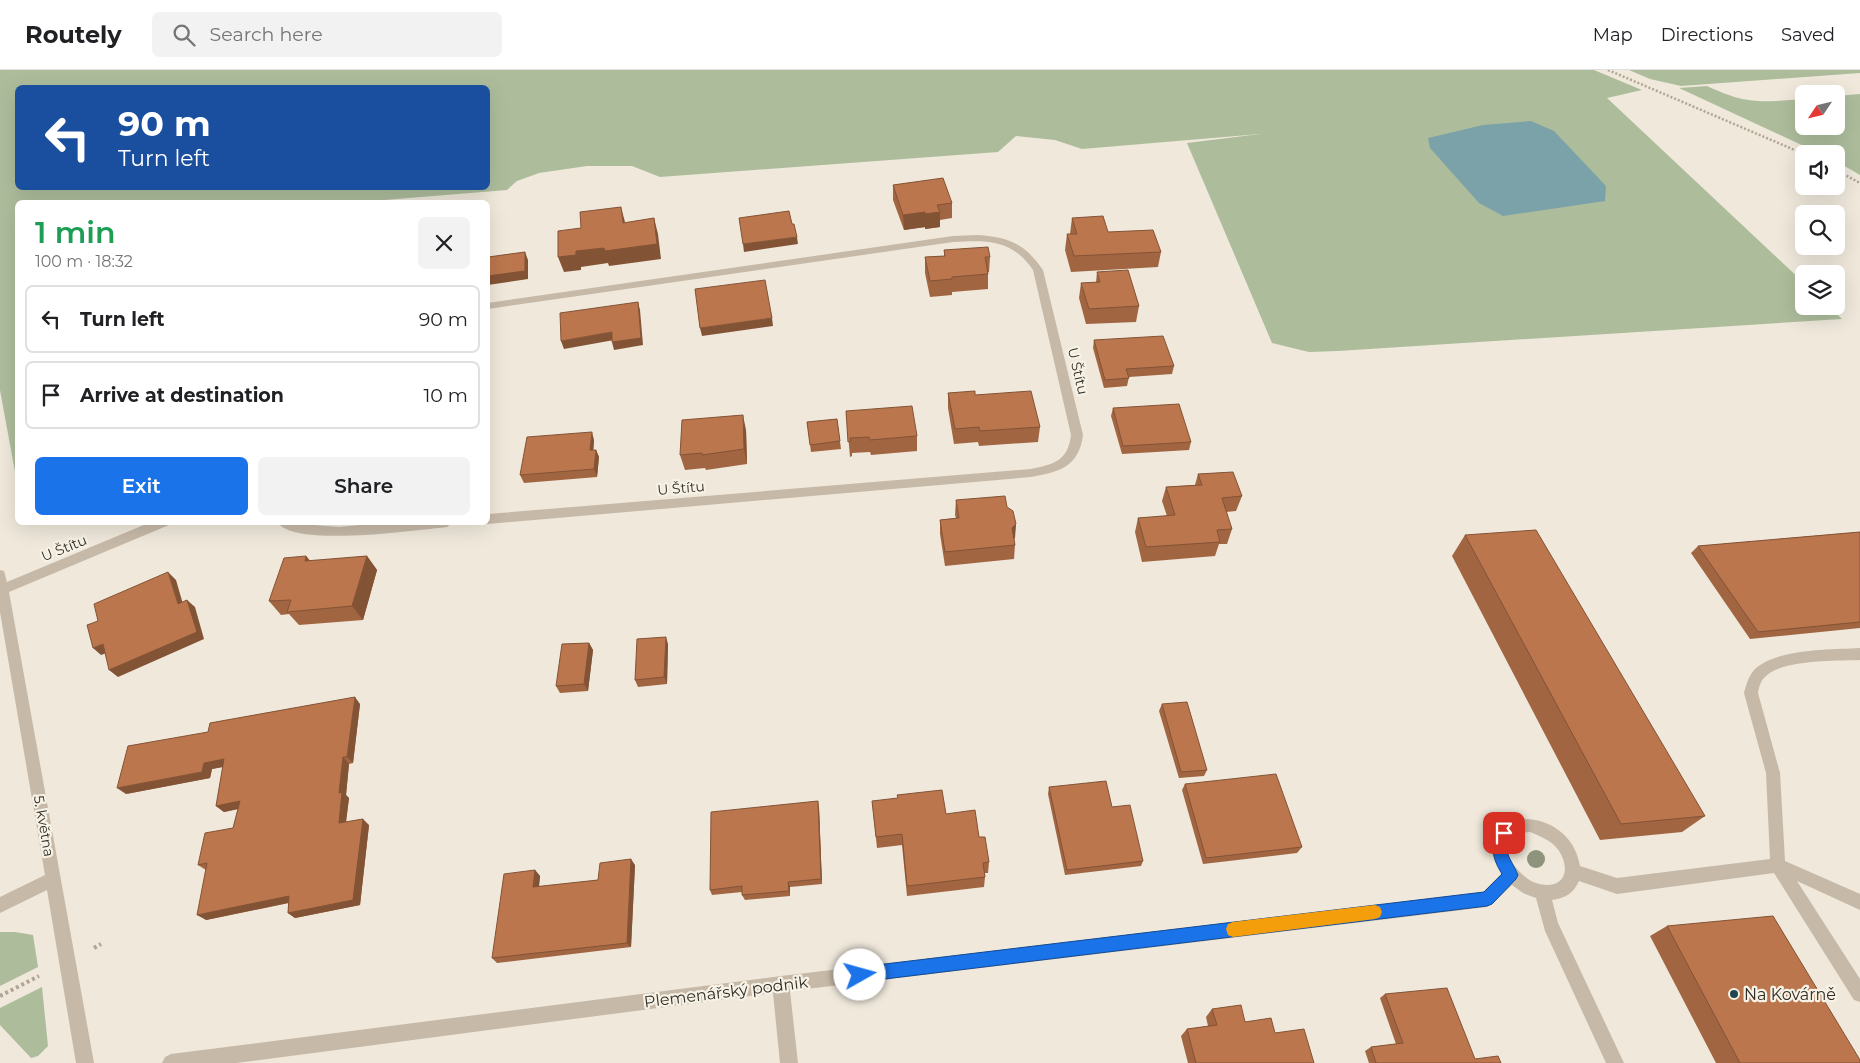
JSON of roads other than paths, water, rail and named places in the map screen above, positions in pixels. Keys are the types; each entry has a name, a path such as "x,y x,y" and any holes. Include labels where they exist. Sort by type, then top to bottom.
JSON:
{"street":[{"name":"U Štítu","path":"490,306 953,239 990,238 1008,242 1022,249 1032,259 1038,270 1077,435 1074,454 1066,462 1050,470 1031,473 490,519"},
{"name":"U Štítu","path":"2,582 156,525"},
{"path":"288,525 295,529 339,532 415,525"},
{"name":"5. května","path":"2,582 85,1063"},
{"path":"1860,654 1776,662 1760,672 1754,682 1751,693 1773,773 1778,865 1860,994"},
{"path":"1515,826 1530,826 1547,831 1561,842 1570,857 1574,872 1570,885 1558,892 1542,893 1525,886 1511,875 1502,860 1499,845 1504,833 1515,826"},
{"path":"1574,872 1616,886 1778,865 1860,902"},
{"name":"Plemenářský podnik","path":"171,1063 781,984 1487,899 1511,875"},
{"path":"0,904 53,879"},
{"path":"1542,893 1551,925 1615,1063"},
{"path":"781,984 789,1063"}],"water":[{"path":"1531,121 1554,131 1606,186 1605,201 1503,216 1479,203 1430,148 1428,138 1483,125"}],"place":[{"name":"Na Kovárně","path":"1734,994"}]}
